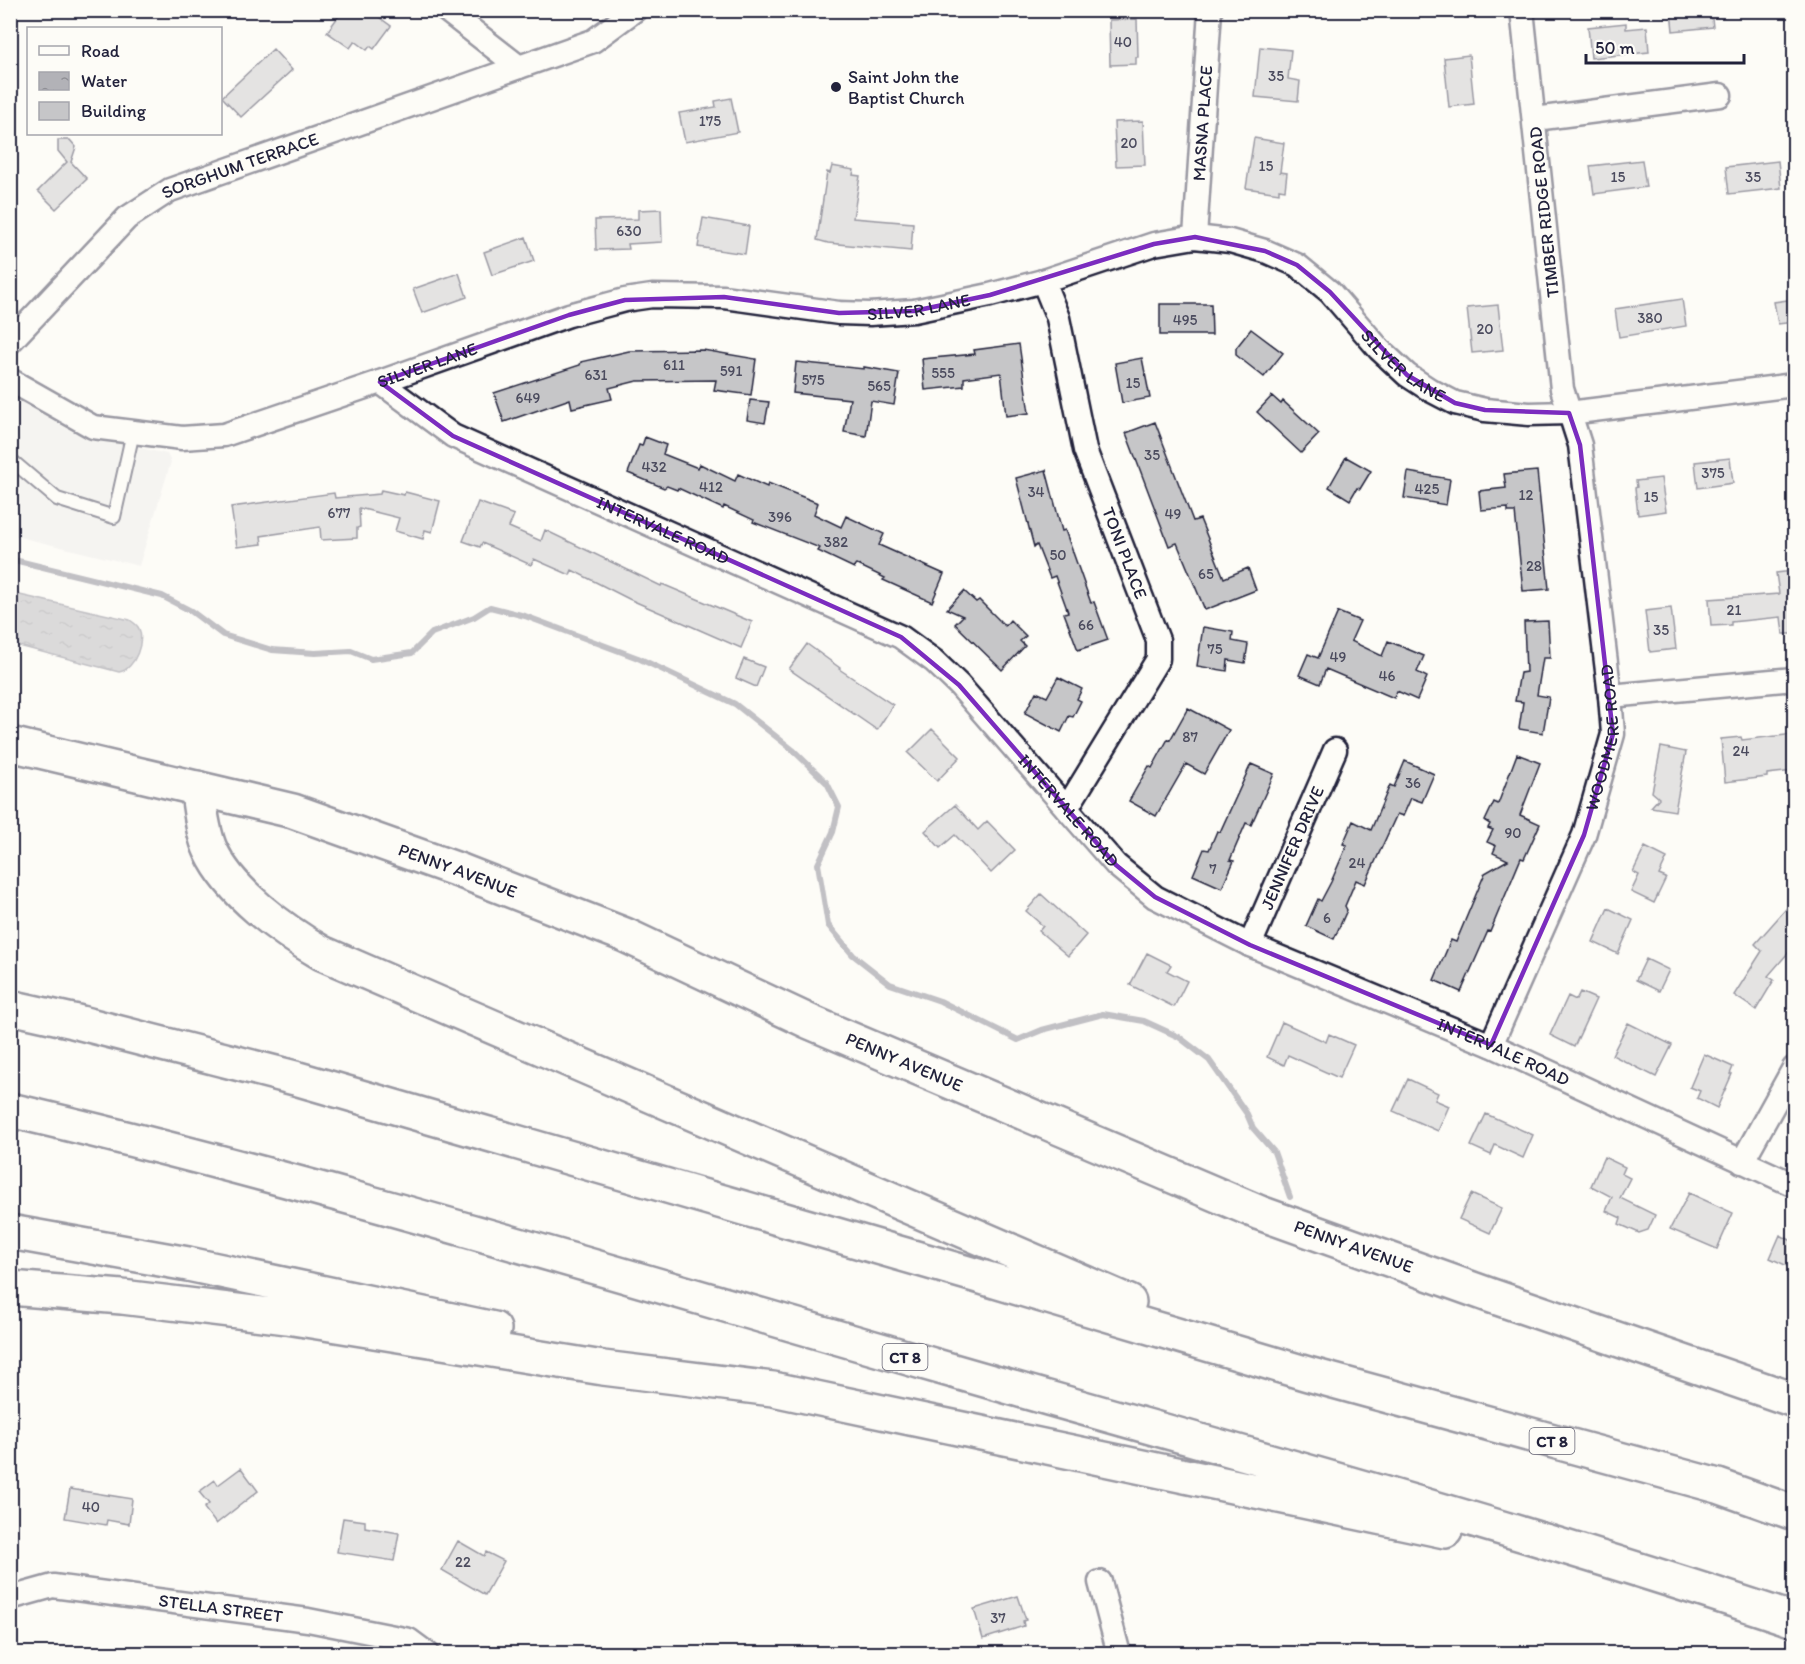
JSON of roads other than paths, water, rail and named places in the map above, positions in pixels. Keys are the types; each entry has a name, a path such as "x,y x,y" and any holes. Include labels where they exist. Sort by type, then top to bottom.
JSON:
{"main road":[{"name":"PENNY AVENUE","path":"10,744 293,811 461,871 625,936 810,1022 1260,1213 1794,1400"},
{"path":"197,788 206,838 227,875 258,907 298,938 322,953 1129,1302 1224,1331 1308,1374"},
{"name":"CT 8","path":"10,1007 295,1078 1308,1374 1718,1486 1794,1513"},
{"name":"CT 8","path":"10,1110 261,1172 986,1381 1435,1507 1663,1576 1794,1620"},
{"path":"10,1232 188,1264 1663,1576"},
{"path":"10,1288 122,1297 287,1317 603,1368 773,1389"}],"street":[{"path":"446,10 519,67"},
{"name":"SORGHUM TERRACE","path":"10,342 127,218 170,190 593,41 626,19 635,10"},
{"name":"MASNA PLACE","path":"1195,237 1210,10"},
{"name":"TIMBER RIDGE ROAD","path":"1522,10 1562,390 1569,413"},
{"path":"1535,119 1720,95"},
{"name":"SILVER LANE","path":"10,380 93,427 182,438 224,435 569,315 625,300 652,296 724,297 802,309 870,314 914,311 990,295 1043,281 1154,244 1195,237 1230,241 1265,250 1297,265 1330,292 1379,349 1407,375 1455,403 1485,410 1529,414 1569,413 1794,385"},
{"name":"TONI PLACE","path":"1043,281 1058,318 1084,450 1158,640 1158,659 1067,808"},
{"name":"INTERVALE ROAD","path":"380,382 453,436 901,637 934,660 959,685 1116,865 1155,897 1250,945 1491,1046 1794,1185"},
{"name":"WOODMERE ROAD","path":"1491,1046 1584,835 1613,734 1580,445 1569,413"},
{"path":"1610,696 1794,679"},
{"name":"JENNIFER DRIVE","path":"1250,945 1335,750"},
{"path":"1742,1162 1794,1068"},
{"path":"1100,1582 1119,1653"},
{"name":"STELLA STREET","path":"10,1598 53,1586 64,1587 308,1620 409,1640 428,1653"}],"lane":[{"path":"10,459 57,499 114,517 133,432"}],"water":[{"path":"11,593 130,620 140,632 138,653 130,666 119,672 11,644"}],"waterway":[{"path":"10,559 162,596 191,611 223,635 272,650 315,653 351,651 371,659 412,653 432,633 474,617 490,607 525,616 638,658 735,704 793,750 827,783 839,807 833,832 818,864 828,925 853,955 890,984 940,1001 1018,1040 1042,1030 1103,1014 1144,1021 1179,1037 1209,1060 1247,1114 1253,1128 1274,1152 1290,1197"}],"place":[{"name":"Saint John the Baptist Church","path":"836,87"}]}
